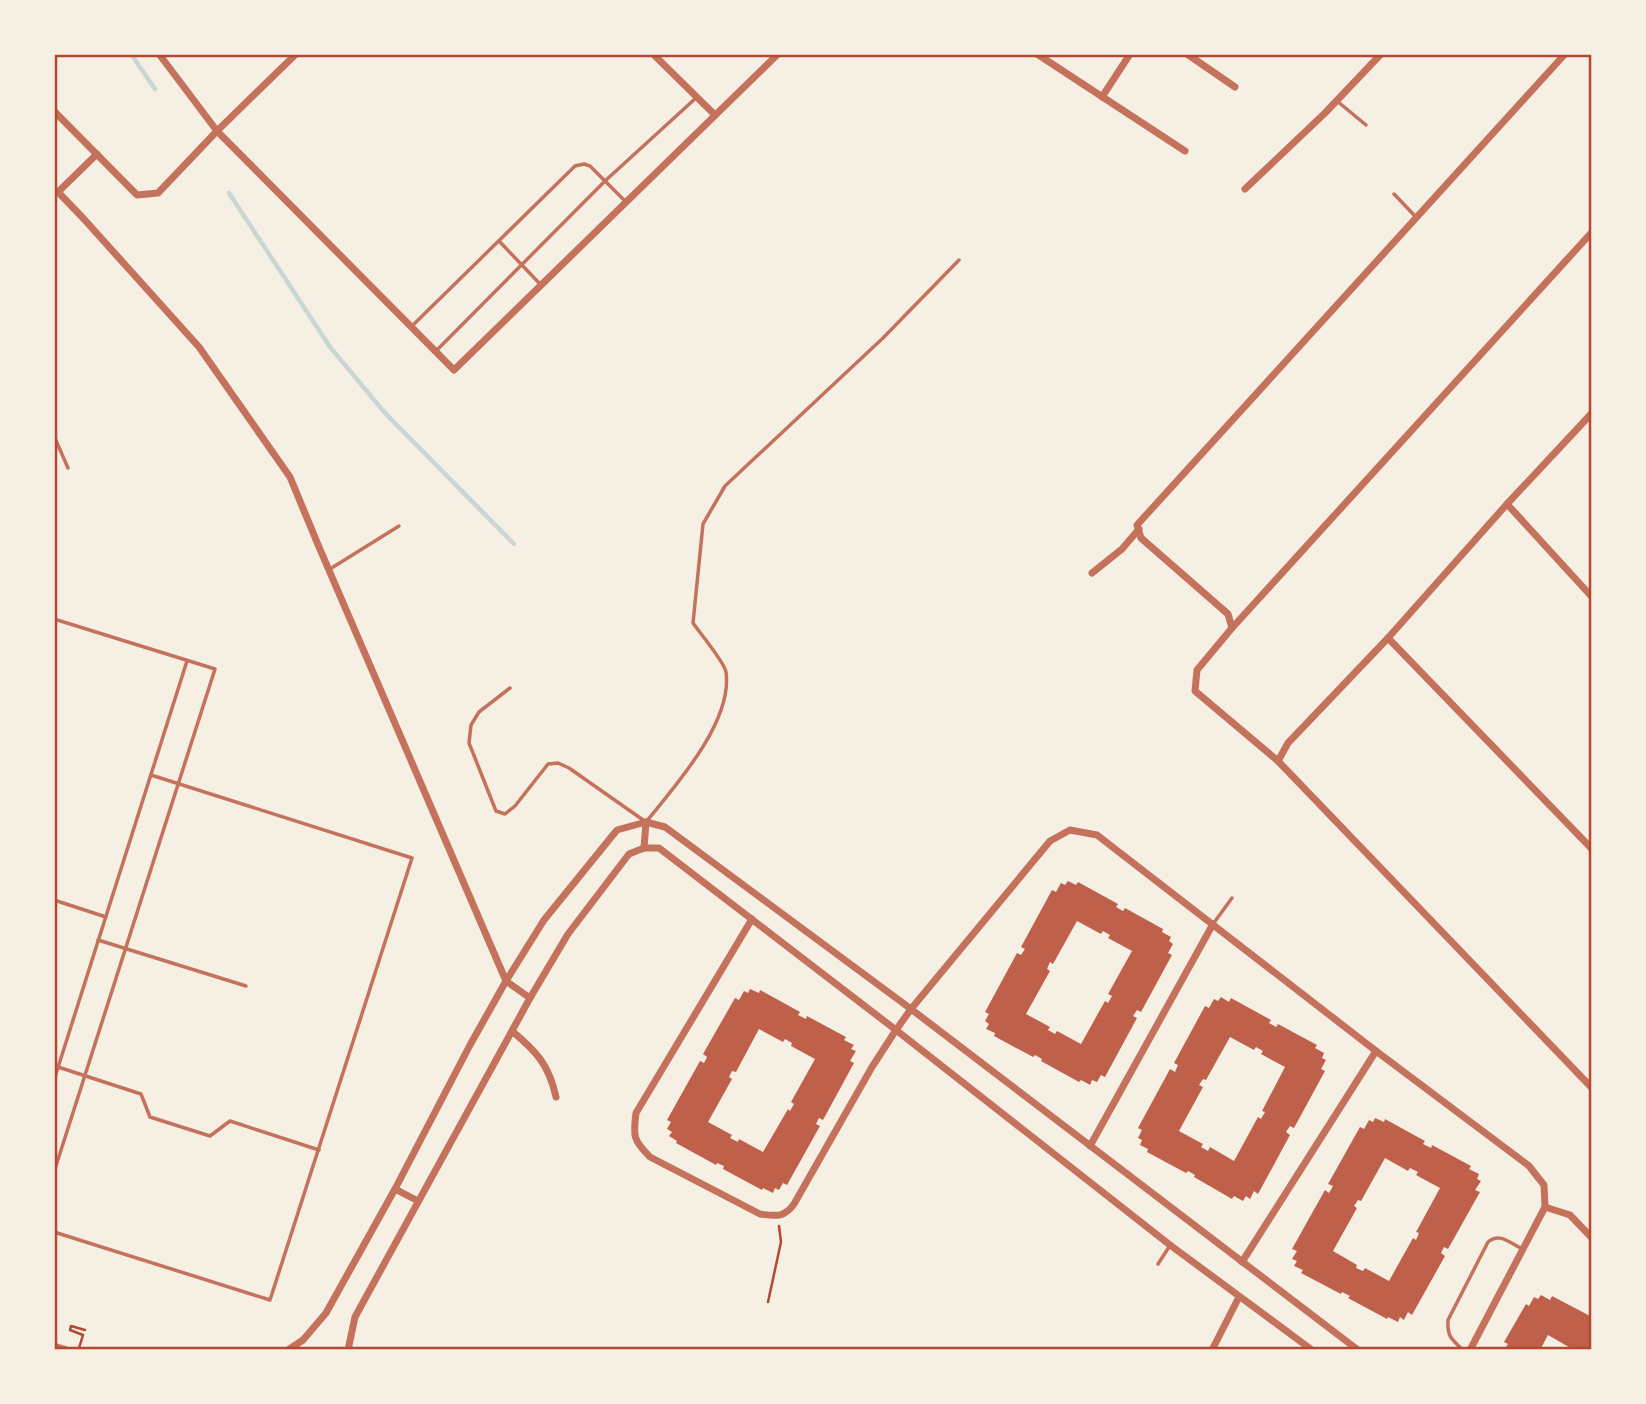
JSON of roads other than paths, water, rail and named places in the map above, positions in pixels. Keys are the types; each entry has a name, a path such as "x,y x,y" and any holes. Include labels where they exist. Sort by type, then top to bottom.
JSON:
{"street":[{"path":"159,54 217,131 454,370 778,54"},
{"path":"54,111 137,195 158,193 296,54"},
{"path":"653,54 715,115"},
{"path":"1037,54 1185,151"},
{"path":"1102,97 1130,54"},
{"path":"1188,54 1235,87"},
{"path":"1245,189 1337,101 1381,54"},
{"path":"1232,628 1228,614 1141,538 1137,525 1565,54"},
{"path":"97,154 56,194 83,218 199,347 290,477 506,981 530,998"},
{"path":"1592,232 1232,628 1197,670 1195,691 1278,761 1592,1088"},
{"path":"1278,761 1288,743 1388,638 1592,413"},
{"path":"1507,504 1592,597"},
{"path":"1092,572 1122,549 1139,529"},
{"path":"1388,638 1592,849"},
{"path":"643,848 646,822"},
{"path":"288,1350 303,1340 326,1313 470,1045 544,919 617,830 646,822 665,827 912,1009 1358,1350"},
{"path":"752,919 636,1113 634,1129 637,1144 650,1157 760,1214 778,1216 788,1212 873,1066 912,1009 1050,841 1070,830 1097,835 1529,1166 1544,1185 1545,1207 1470,1350"},
{"path":"348,1350 355,1317 422,1203 530,998 568,934 629,854 643,848 659,848 1170,1245 1312,1350"},
{"path":"1090,1146 1213,924"},
{"path":"512,1031 541,1059 552,1078 556,1097"},
{"path":"1242,1262 1376,1051"},
{"path":"395,1189 422,1203"},
{"path":"1545,1207 1570,1215 1592,1238"},
{"path":"1212,1350 1239,1297"},
{"path":"54,1346 67,1350"}],"lane":[{"path":"436,351 605,181 697,97"},
{"path":"1337,101 1366,125"},
{"path":"411,327 575,166 590,166 626,202"},
{"path":"1394,194 1417,217"},
{"path":"499,241 541,285"},
{"path":"510,688 479,712 471,725 469,743 496,811 505,814 515,806 548,764 558,764 569,768 646,822 677,784 710,736 725,699 727,670 693,623 703,524 724,486 883,338 958,260"},
{"path":"54,436 68,468"},
{"path":"328,570 399,526"},
{"path":"54,619 215,669 54,1172"},
{"path":"54,1080 187,661"},
{"path":"54,1232 270,1300 412,858 151,775"},
{"path":"1213,924 1232,898"},
{"path":"54,900 106,917"},
{"path":"98,940 246,986"},
{"path":"58,1067 141,1094 150,1117 162,1121 210,1136 230,1121 319,1150"},
{"path":"1463,1350 1451,1339 1447,1329 1448,1320 1488,1242 1498,1237 1522,1249"},
{"path":"1158,1264 1170,1245"}],"waterway":[{"path":"131,54 155,89"},
{"path":"229,193 330,347 385,413 514,544"}]}
